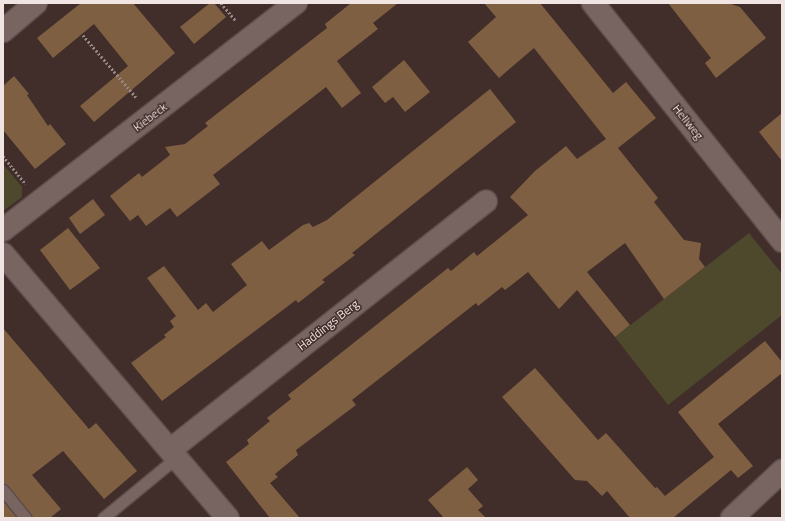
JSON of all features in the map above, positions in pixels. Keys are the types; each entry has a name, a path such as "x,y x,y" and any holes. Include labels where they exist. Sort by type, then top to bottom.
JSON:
{"street":[{"path":"3,31 36,3"},
{"name":"Kiebeck","path":"3,230 296,3"},
{"name":"Hellweg","path":"593,3 782,241"},
{"name":"Haddings Berg","path":"173,454 486,201"},
{"path":"3,254 228,518"},
{"path":"732,518 782,471"}],"lane":[{"path":"103,518 173,454"},
{"path":"3,490 26,518"}],"path":[{"path":"83,35 152,116"},
{"path":"3,156 41,201"}],"shaded area":[{"path":"3,164 22,187 22,197 3,211"},
{"path":"749,233 782,274 782,315 668,405 615,337"}],"building":[{"path":"81,3 133,3 175,53 94,122 80,106 128,66 94,24 53,58 37,38"},
{"path":"210,3 214,3 226,17 194,44 180,27"},
{"path":"351,3 398,3 373,23 378,29 337,61 361,93 342,108 326,87 213,175 220,184 177,217 170,208 146,226 138,215 130,221 110,196 139,173 142,177 170,155 165,147 185,144 208,126 205,123 327,28 325,24"},
{"path":"484,3 540,3 613,93 626,82 656,118 618,148 658,198 654,202 684,240 701,243 699,259 705,267 664,299 625,243 587,272 630,325 615,337 577,290 559,309 528,272 505,290 502,287 478,306 476,303 352,400 356,405 296,450 298,455 275,474 278,477 270,483 300,518 270,518 226,462 249,444 247,440 270,421 267,418 291,399 288,395 448,268 451,271 474,252 477,256 528,215 510,197 535,171 566,146 577,159 606,139 534,48 499,78 468,42 496,17"},
{"path":"668,3 728,3 740,7 766,38 716,78 705,63 711,58"},
{"path":"404,60 430,92 405,112 393,97 385,103 372,87"},
{"path":"14,76 29,94 27,95 48,126 50,124 66,144 35,169 3,130 3,86"},
{"path":"490,89 516,122 352,253 355,255 322,280 325,282 298,303 296,300 162,401 131,363 166,337 164,335 174,327 170,321 176,316 147,278 164,266 198,310 206,303 213,312 247,285 231,264 262,241 269,250 303,225 309,223 313,227 327,220"},
{"path":"782,113 782,161 759,132"},
{"path":"93,199 105,215 80,234 69,218"},
{"path":"68,228 100,268 70,290 40,250"},
{"path":"3,328 89,429 96,423 137,471 104,499 63,451 32,475 61,509 50,518 33,518 8,486 3,483"},
{"path":"765,341 782,362 782,373 718,424 753,466 738,478 731,470 673,518 630,518 607,491 602,496 587,481 575,480 502,397 535,368 598,440 606,433 655,488 657,487 665,496 714,457 678,412"},
{"path":"467,467 478,480 468,489 483,506 478,510 486,518 444,518 428,500"},
{"path":"3,501 17,518 3,518"}]}
